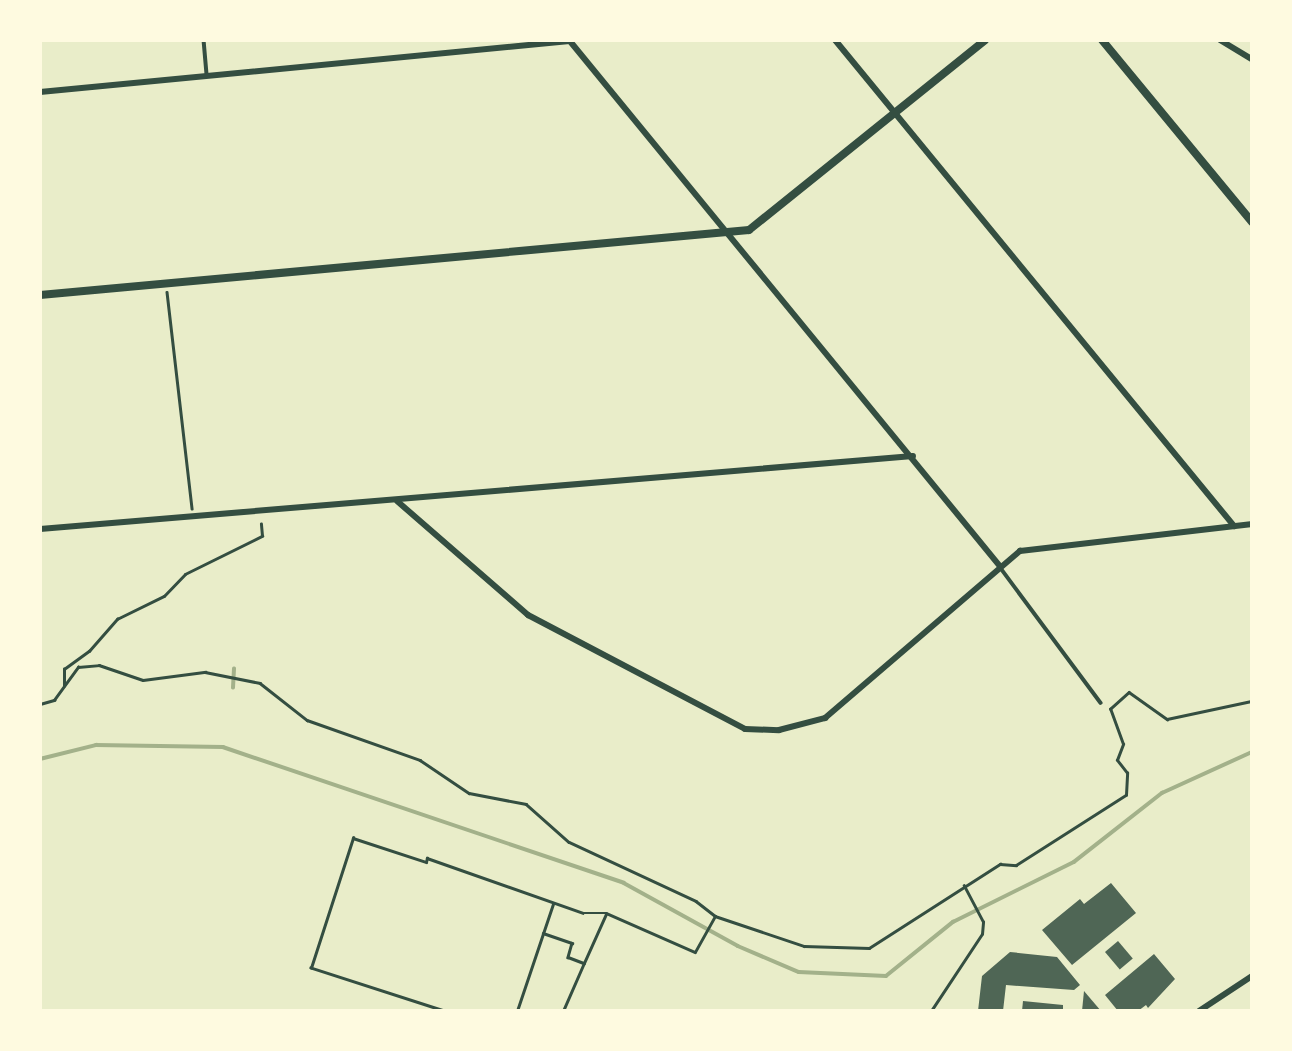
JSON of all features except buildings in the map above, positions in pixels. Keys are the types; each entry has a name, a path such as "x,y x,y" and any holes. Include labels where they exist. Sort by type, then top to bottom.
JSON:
{"street":[{"path":"835,40 1234,526"},
{"path":"1102,40 1252,222"},
{"path":"1220,40 1252,59"},
{"path":"40,90 207,79 569,41 913,456 999,565"},
{"path":"40,295 728,235 766,221 987,41"},
{"path":"40,528 397,501 913,456"},
{"path":"397,501 528,615 745,729 779,730 825,718 999,565 1020,551 1252,524"},
{"path":"1199,1011 1252,976"}],"lane":[{"path":"204,40 207,79"},
{"path":"999,565 1079,669 1101,703"}],"path":[{"path":"166,285 192,516"},
{"path":"64,686 64,669 89,651 117,619 164,596 185,574 262,536 261,524"},
{"path":"40,705 54,700 78,667 99,664 143,680 205,672 260,683 307,720 420,760 469,793 526,804 569,842 696,901 715,916 804,946 869,948 1000,864 1016,865 1126,795 1127,773 1117,760 1123,744 1110,709 1129,692 1167,719 1252,701"},
{"path":"444,1011 311,968 353,838 426,862 427,858 583,913 606,913 695,951 715,916"},
{"path":"931,1011 982,934 983,922 964,886"},
{"path":"517,1011 553,903"},
{"path":"564,1011 606,913"},
{"path":"543,933 572,943 568,957 584,962"}],"waterway":[{"path":"233,688 234,669"},
{"path":"40,759 96,745 223,747 624,883 738,946 799,972 886,976 953,922 1074,862 1162,793 1252,752"}]}
